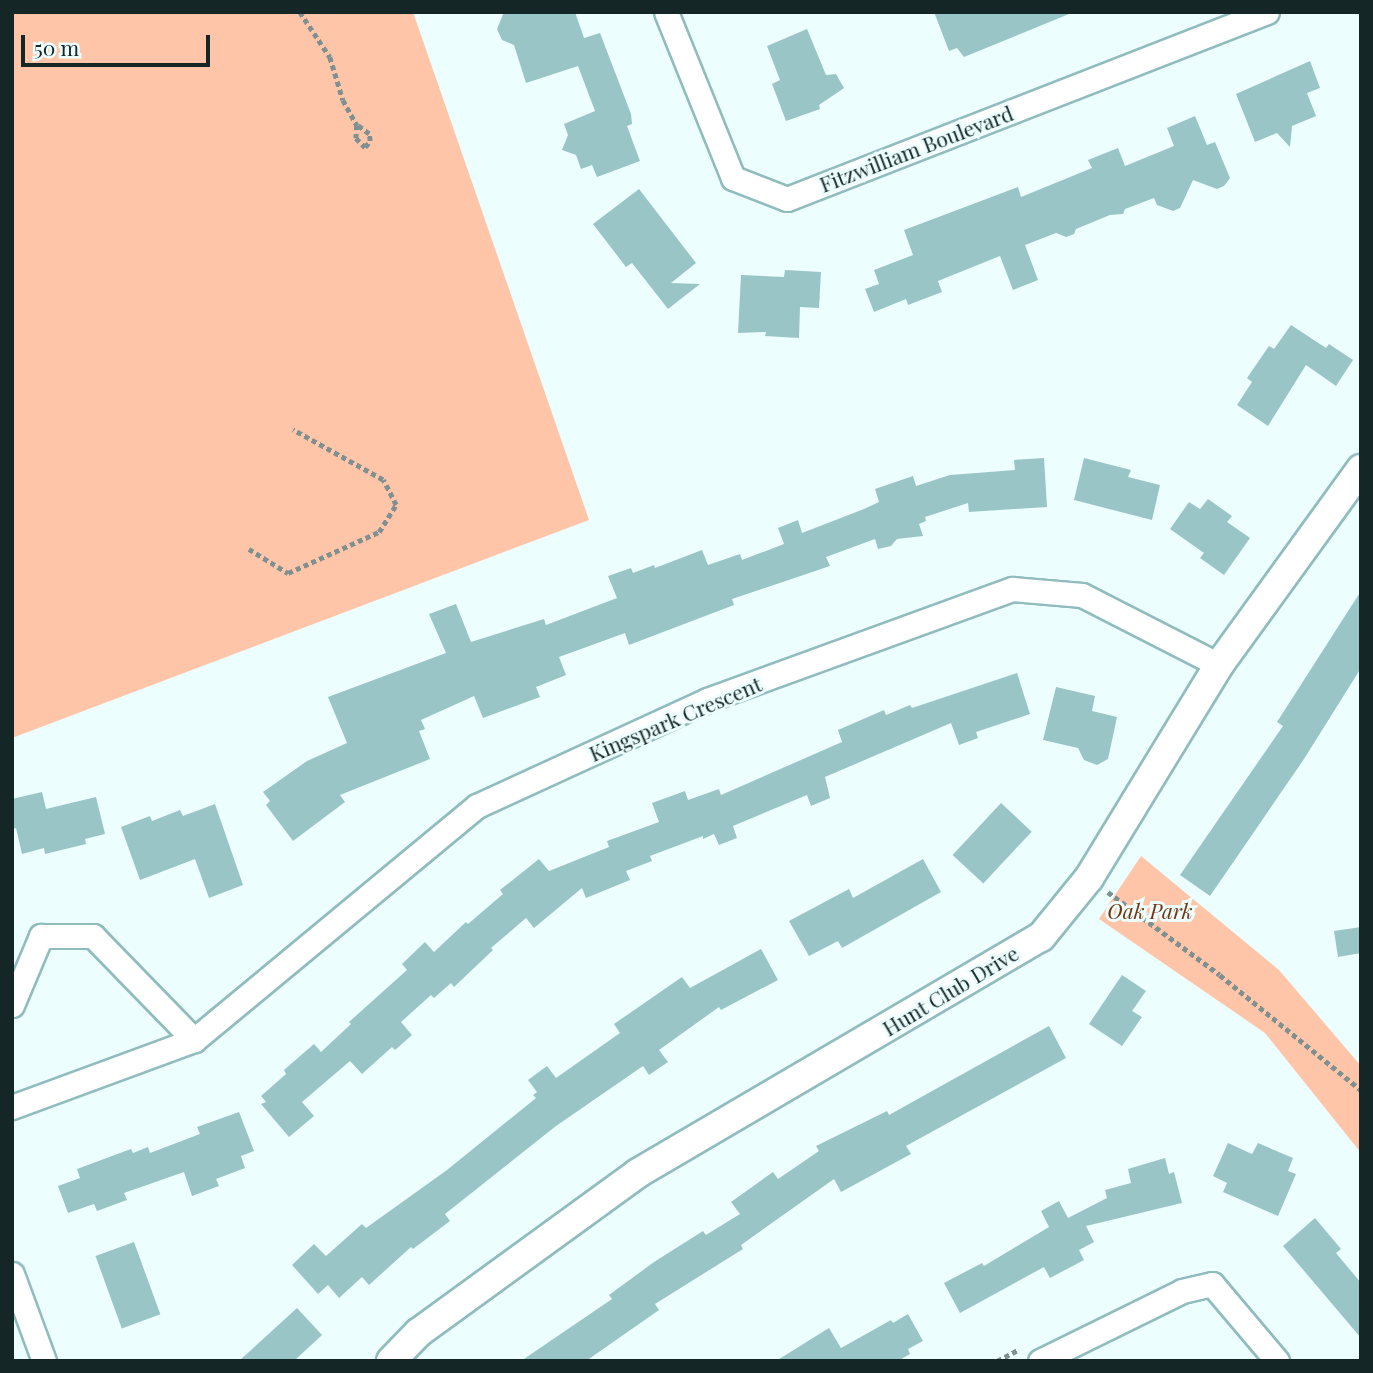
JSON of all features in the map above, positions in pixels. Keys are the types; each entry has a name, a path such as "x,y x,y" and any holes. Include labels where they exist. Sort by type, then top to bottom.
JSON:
{"street":[{"name":"Fitzwilliam Boulevard","path":"666,12 733,178 787,199 1267,12"},
{"name":"Hunt Club Drive","path":"391,1361 418,1333 638,1173 1041,936 1089,878 1219,665 1361,469"},
{"name":"Kingspark Crescent","path":"12,1107 194,1040 477,806 719,696 1012,589 1082,595 1219,665"},
{"path":"12,1005 41,936 93,936 194,1040"},
{"path":"12,1274 44,1361"},
{"path":"1040,1361 1182,1291 1212,1284 1277,1361"}],"path":[{"path":"300,12 330,57 343,100 357,125 369,134 370,141 365,148 356,138 357,125"},
{"path":"249,549 288,573 379,532 396,505 383,480 293,430"},
{"path":"1089,878 1220,975 1361,1090"}],"green space":[{"path":"12,12 413,12 589,520 12,738"},
{"name":"Oak Park","path":"1141,856 1279,970 1361,1066 1361,1153 1265,1033 1099,919"}],"building":[{"path":"504,12 575,12 584,38 600,33 631,114 632,124 627,126 640,161 597,177 592,165 581,169 576,155 562,150 568,135 564,124 595,111 578,66 526,83 514,45 502,40 497,29"},
{"path":"934,12 1069,14 964,57 957,48 949,51"},
{"path":"807,29 826,75 836,74 844,88 819,105 820,109 786,121 772,84 780,80 767,46"},
{"path":"1310,61 1320,88 1307,93 1316,116 1292,126 1290,147 1277,133 1255,142 1236,94"},
{"path":"1195,116 1207,145 1215,142 1230,178 1224,186 1217,189 1193,180 1180,208 1173,211 1157,205 1154,198 1125,209 1123,214 1110,215 1076,229 1074,234 1066,237 1056,233 1025,245 1038,280 1013,290 1000,256 938,281 942,292 908,305 906,299 874,312 865,289 879,284 874,270 913,255 904,230 1018,187 1021,197 1092,168 1088,160 1118,148 1125,166 1174,146 1167,128"},
{"path":"639,189 696,263 671,283 700,284 668,309 632,263 626,267 593,224"},
{"path":"785,270 821,272 819,308 800,307 799,338 765,336 766,332 738,333 741,275 784,277"},
{"path":"1291,325 1326,348 1329,344 1353,360 1336,386 1306,365 1268,426 1237,405 1252,382 1247,378 1269,346 1274,349"},
{"path":"1044,458 1047,507 969,512 968,503 925,517 926,521 919,524 923,536 897,539 891,546 878,549 875,539 826,557 830,566 732,599 734,605 629,645 625,633 559,657 566,675 536,687 540,697 483,718 474,696 421,720 425,729 419,731 430,759 340,795 345,802 293,841 266,805 270,801 263,792 307,761 347,743 328,697 446,653 429,614 456,604 471,642 544,619 546,625 617,598 608,576 631,568 633,573 654,565 655,568 702,550 708,565 740,554 742,560 784,544 778,528 798,520 802,533 879,502 875,489 913,476 916,486 950,475 1015,470 1014,460"},
{"path":"1084,458 1131,470 1128,477 1160,485 1152,520 1074,500"},
{"path":"1208,499 1232,516 1227,522 1250,538 1224,575 1200,558 1204,553 1170,529 1189,502 1200,509"},
{"path":"1361,591 1361,668 1304,759 1210,896 1180,875 1283,726 1277,722"},
{"path":"1017,673 1030,714 976,732 978,738 959,745 951,723 825,777 830,798 811,806 807,795 733,826 737,838 719,845 714,834 650,856 652,861 626,871 630,880 586,898 582,888 534,928 526,918 491,948 493,950 454,987 451,983 434,998 431,995 401,1022 412,1035 395,1050 392,1047 362,1074 350,1061 302,1102 314,1116 289,1137 261,1104 266,1102 261,1096 286,1074 284,1070 314,1044 321,1052 351,1024 349,1022 407,970 402,964 425,942 434,952 466,922 468,924 503,894 500,890 539,859 549,871 609,847 607,841 659,822 652,803 685,791 688,800 719,789 721,795 842,742 838,730 884,710 886,715 910,705 912,708"},
{"path":"1056,687 1095,696 1092,711 1117,717 1108,759 1097,765 1084,760 1078,748 1043,740"},
{"path":"42,792 46,809 96,797 105,834 85,839 86,844 45,854 44,848 22,854 16,828 12,829 12,799"},
{"path":"1001,803 1032,832 983,884 953,855"},
{"path":"215,804 243,885 209,898 195,859 140,880 121,827 150,816 152,821 180,810 183,816"},
{"path":"923,859 941,892 842,948 838,941 809,956 789,921 849,889 853,898"},
{"path":"1361,927 1361,953 1338,957 1334,931"},
{"path":"761,949 778,980 721,1010 719,1007 659,1050 668,1062 649,1075 643,1066 556,1126 445,1214 450,1221 413,1249 411,1247 369,1285 362,1277 339,1298 328,1285 318,1294 292,1265 314,1244 326,1256 362,1224 366,1228 447,1170 536,1098 533,1095 537,1092 528,1080 547,1066 556,1078 620,1033 614,1024 682,977 690,988"},
{"path":"1122,975 1146,991 1132,1011 1142,1017 1122,1046 1089,1024"},
{"path":"1049,1026 1066,1058 906,1146 911,1154 841,1192 834,1179 741,1245 743,1249 655,1304 659,1310 586,1361 521,1361 612,1299 609,1295 654,1262 703,1231 706,1235 740,1214 731,1202 773,1172 778,1179 819,1151 816,1146 887,1111 889,1115"},
{"path":"239,1112 254,1151 241,1156 245,1168 216,1179 219,1186 192,1196 184,1172 124,1193 127,1200 97,1211 94,1204 68,1213 58,1186 80,1178 77,1169 131,1149 133,1153 148,1147 150,1153 200,1134 197,1127"},
{"path":"1228,1143 1252,1154 1258,1143 1293,1158 1288,1171 1296,1174 1278,1216 1223,1192 1227,1183 1213,1176"},
{"path":"1165,1158 1169,1174 1174,1172 1182,1203 1086,1226 1094,1242 1079,1250 1084,1260 1050,1278 1044,1267 960,1313 944,1283 982,1263 984,1266 1049,1227 1041,1211 1059,1201 1068,1218 1107,1198 1105,1190 1131,1183 1128,1169"},
{"path":"1315,1218 1341,1249 1336,1253 1361,1283 1361,1338 1283,1246"},
{"path":"134,1242 160,1314 122,1328 95,1256"},
{"path":"297,1308 322,1335 294,1361 239,1361"},
{"path":"908,1314 923,1341 908,1349 910,1354 898,1361 776,1361 829,1328 841,1348 891,1320 893,1323"}]}
